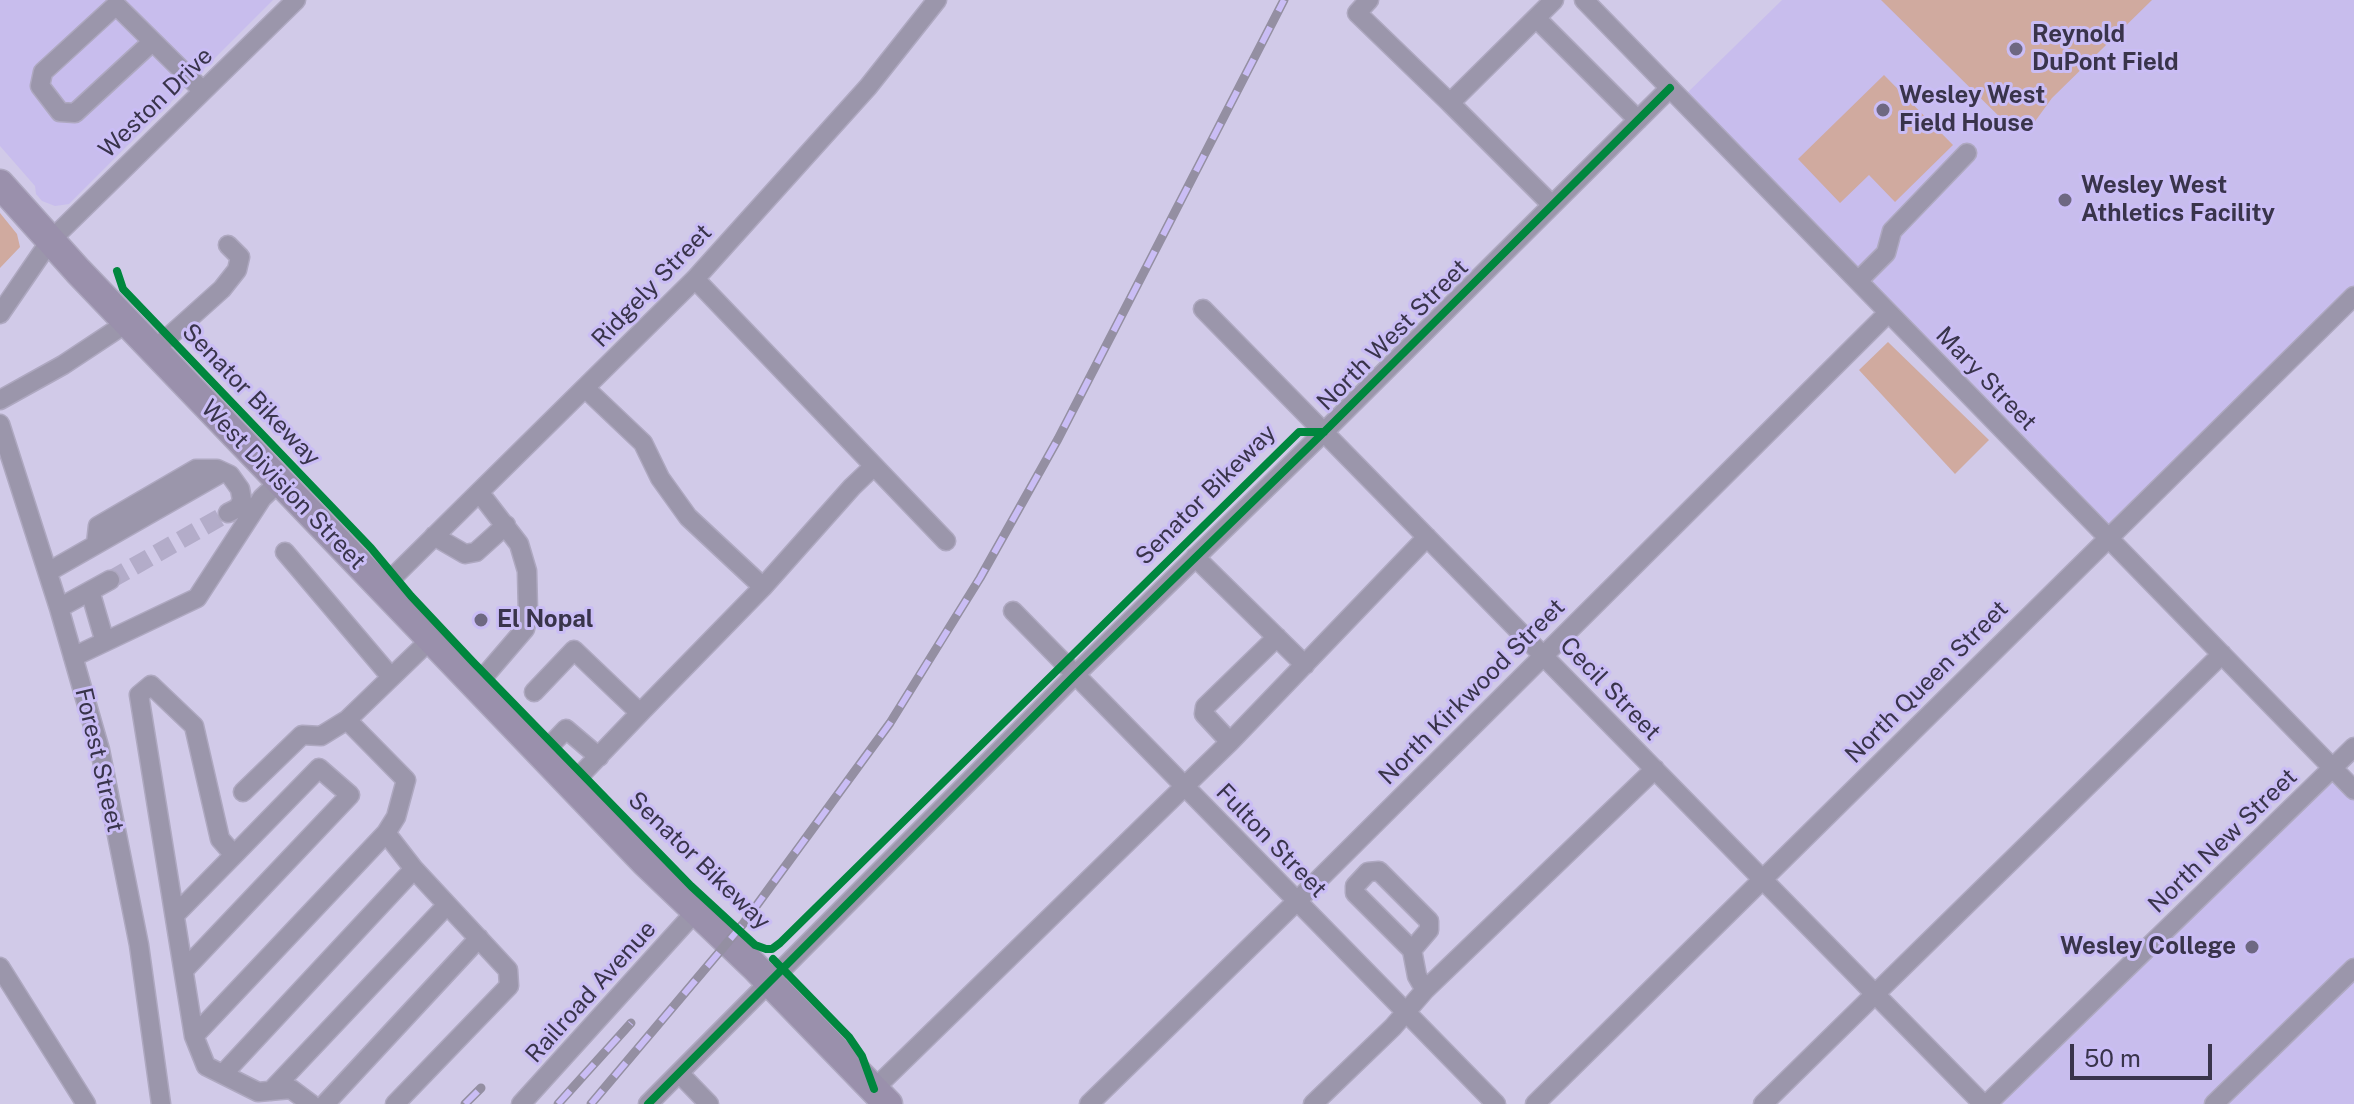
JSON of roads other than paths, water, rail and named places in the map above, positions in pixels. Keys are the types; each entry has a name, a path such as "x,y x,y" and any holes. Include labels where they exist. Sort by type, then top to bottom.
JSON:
{"highway":[{"path":"0,184 50,241"},
{"name":"West Division Street","path":"50,241 571,785 881,1096"}],"street":[{"name":"Weston Drive","path":"50,241 296,0"},
{"name":"Ridgely Street","path":"382,588 695,279 868,87 937,0"},
{"path":"1369,0 1357,13 1552,205"},
{"path":"1450,103 1554,0"},
{"name":"Mary Street","path":"1584,0 2354,790"},
{"path":"152,42 75,113 60,112 40,86 43,72 116,5 203,91"},
{"path":"1536,18 1638,120"},
{"name":"North West Street","path":"648,1104 1075,675 1670,88"},
{"path":"1858,281 1886,253 1892,231 1967,153"},
{"path":"0,314 50,241"},
{"path":"154,350 222,289 237,270 240,257 228,245"},
{"path":"695,279 946,541"},
{"name":"North Queen Street","path":"1535,1104 2354,296"},
{"name":"Cecil Street","path":"1203,309 1985,1104"},
{"name":"North Kirkwood Street","path":"1089,1104 1888,313"},
{"path":"0,400 63,365 128,322"},
{"path":"585,388 643,443 660,478 688,517 763,587"},
{"name":"Forest Street","path":"0,424 48,572 100,750 130,900 161,1104"},
{"path":"571,785 763,587 874,466"},
{"path":"48,572 96,544 98,526 196,469 217,469 230,475 240,489 242,500 238,508 228,513"},
{"path":"73,657 197,598 262,498 280,481"},
{"path":"476,686 525,629 528,612 527,571 519,544 479,492"},
{"path":"434,536 465,554 476,552 506,525"},
{"path":"881,1096 1427,537"},
{"path":"285,552 391,677"},
{"path":"1195,557 1305,665"},
{"path":"59,608 110,580"},
{"path":"90,591 105,642"},
{"name":"Fulton Street","path":"1013,611 1496,1104"},
{"path":"1230,742 1204,714 1205,707 1277,637"},
{"path":"243,792 302,735 321,736 347,720 431,639"},
{"path":"534,692 574,650 640,713"},
{"path":"1763,1104 2222,654"},
{"path":"234,855 220,839 194,726 151,685 139,695 194,1036 206,1066 258,1092 291,1089 311,1104"},
{"path":"194,1036 386,833 396,817 406,780 347,720"},
{"path":"542,754 566,729 599,757"},
{"name":"North New Street","path":"1985,1104 2354,747"},
{"path":"176,914 319,768 350,795 185,969"},
{"path":"1313,1104 1406,1013 1425,990 1655,769"},
{"path":"386,833 414,869 508,970 509,986 395,1104"},
{"path":"223,1074 414,869"},
{"path":"271,1091 447,905"},
{"name":"Railroad Avenue","path":"521,1104 696,911"},
{"path":"325,1104 479,938"},
{"path":"1412,950 1417,976 1425,990"},
{"path":"0,967 86,1104"},
{"path":"2214,1104 2354,968"},
{"path":"679,1073 702,1102"}],"tunnel":[{"path":"110,580 228,513"}],"railway":[{"path":"591,1104 743,924 890,723 980,578 1058,439 1284,0"},
{"path":"558,1104 631,1023"},
{"path":"465,1104 481,1088"}],"place":[{"name":"Reynold DuPont Field","path":"2016,49"},
{"name":"Wesley West Field House","path":"1883,110"},
{"name":"Wesley West Athletics Facility","path":"2065,200"},
{"name":"El Nopal","path":"481,620"},
{"name":"Wesley College","path":"2252,947"}]}
